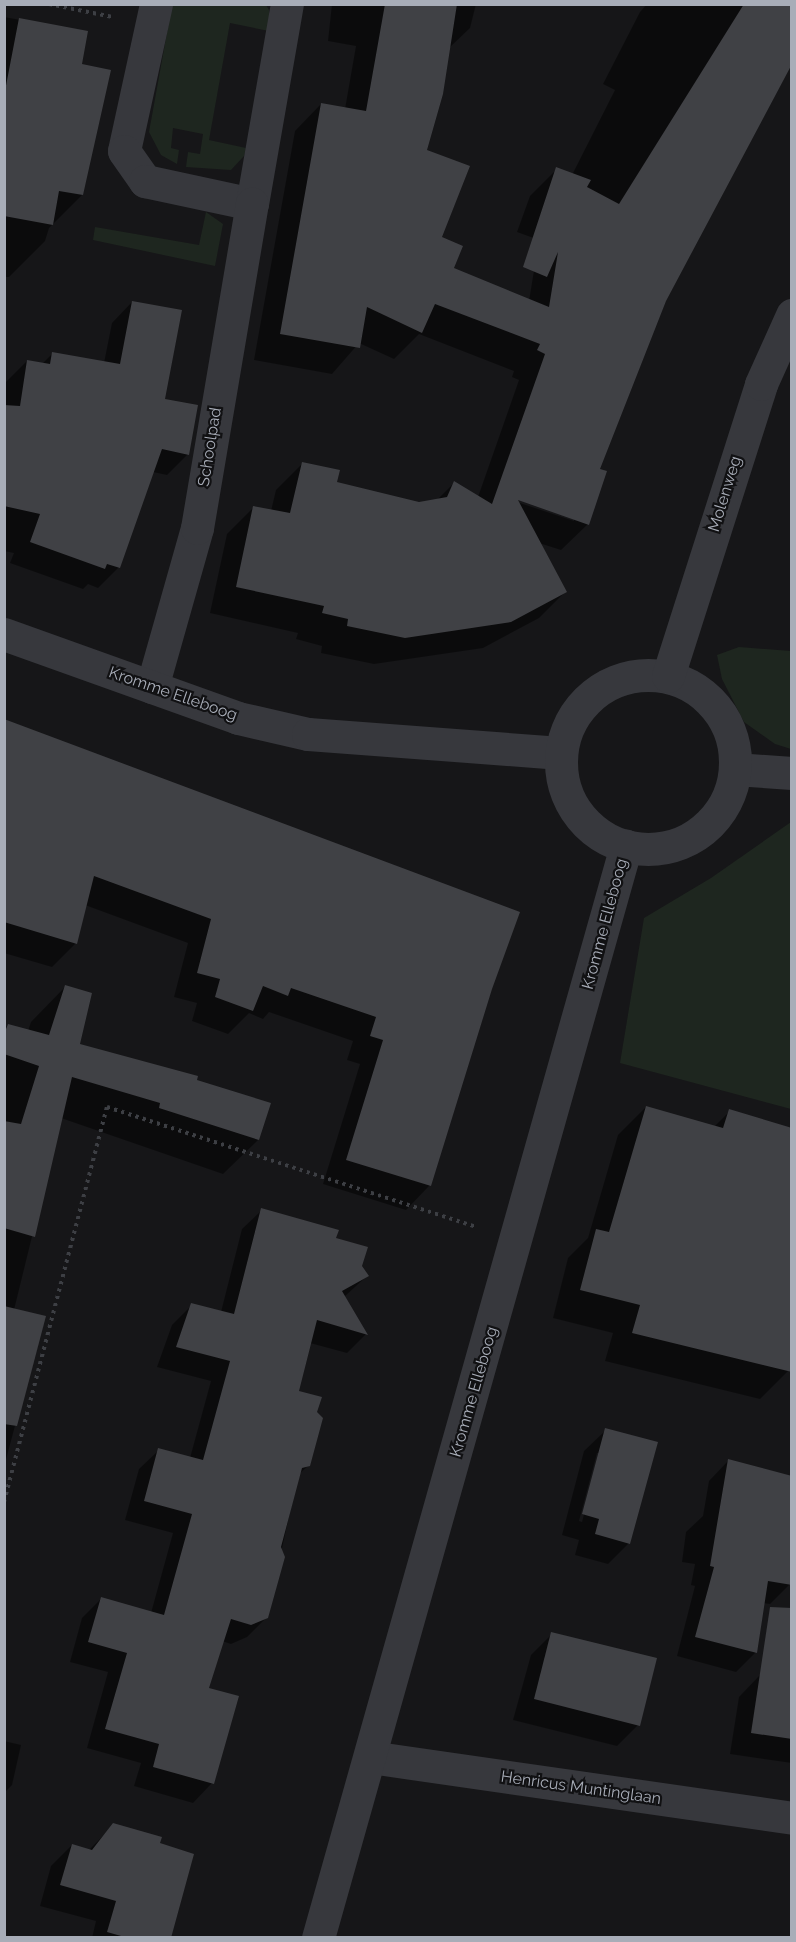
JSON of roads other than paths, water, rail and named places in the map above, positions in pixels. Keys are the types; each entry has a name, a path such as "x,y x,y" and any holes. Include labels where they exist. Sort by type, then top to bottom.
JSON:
{"street":[{"path":"156,4 124,151 145,182 252,204"},
{"name":"Schoolpad","path":"152,687 197,528 287,4"},
{"name":"Molenweg","path":"668,676 761,384 792,315"},
{"name":"Kromme Elleboog","path":"4,634 238,718 308,734 560,753"},
{"path":"668,676 704,695 722,715 732,736 735,769 724,805 710,824 691,838 646,850 626,846 600,836 582,820 569,800 560,753 567,727 577,712 603,687 628,677 668,676"},
{"path":"735,769 792,773"},
{"name":"Kromme Elleboog","path":"318,1938 626,846"},
{"name":"Henricus Muntinglaan","path":"370,1757 792,1818"}]}
